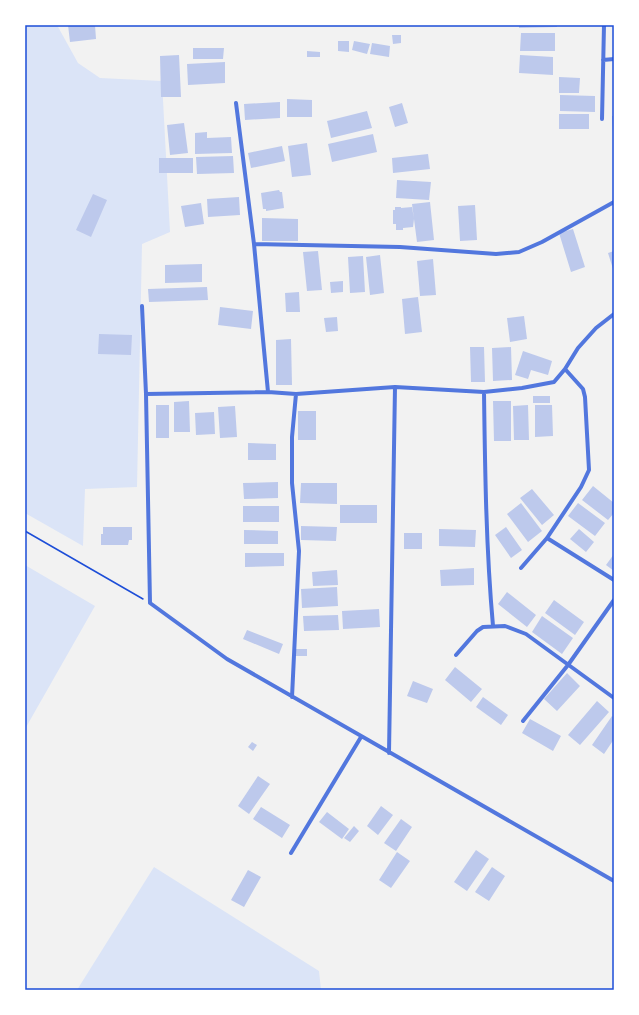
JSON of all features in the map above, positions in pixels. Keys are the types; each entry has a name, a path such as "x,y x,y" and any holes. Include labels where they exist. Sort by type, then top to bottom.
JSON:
{"street":[{"path":"602,119 604,25"},
{"path":"603,60 614,59"},
{"path":"236,103 254,244 268,392"},
{"path":"254,244 400,247 496,254 519,252 542,242 614,202"},
{"path":"142,306 146,394 150,603 226,660 614,881"},
{"path":"146,394 268,392 296,394 395,387 484,392 522,388 554,382 565,369 578,348 596,328 614,314"},
{"path":"521,568 547,538 581,487 589,470 585,396 582,388 565,369"},
{"path":"389,753 395,387"},
{"path":"484,392 485,479 489,588 493,626"},
{"path":"292,697 299,551 292,483 292,437 296,394"},
{"path":"547,538 614,580"},
{"path":"523,721 568,665 614,600"},
{"path":"456,655 477,631 483,627 504,626 526,634 614,698"},
{"path":"291,853 361,737"}],"path":[{"path":"25,531 150,603"}],"shaded area":[{"path":"25,25 57,25 78,63 100,78 162,81 170,232 142,244 137,487 85,489 83,546 25,513"},
{"path":"25,565 95,606 25,729"},
{"path":"154,867 319,971 321,990 77,990"}],"building":[{"path":"68,25 95,25 96,39 70,42"},
{"path":"519,25 557,25 557,27 519,28"},
{"path":"521,33 555,33 555,51 520,51"},
{"path":"392,35 401,35 401,43 393,44"},
{"path":"338,41 349,41 349,52 338,51"},
{"path":"354,41 370,44 367,54 352,50"},
{"path":"372,43 390,46 389,57 370,54"},
{"path":"193,48 224,48 223,59 193,59"},
{"path":"307,51 320,52 320,57 307,57"},
{"path":"179,55 181,97 161,97 160,56"},
{"path":"520,55 553,57 553,75 519,73"},
{"path":"225,62 225,83 188,85 187,64"},
{"path":"559,77 580,78 579,93 559,93"},
{"path":"560,95 595,96 595,112 560,111"},
{"path":"287,99 312,100 312,117 287,117"},
{"path":"280,102 280,118 245,120 244,104"},
{"path":"402,103 408,123 395,127 389,107"},
{"path":"367,111 372,128 331,138 327,121"},
{"path":"559,114 589,114 589,129 559,129"},
{"path":"612,116 614,116 614,133 613,133"},
{"path":"184,123 188,153 170,155 167,125"},
{"path":"207,132 207,138 231,137 232,153 195,154 195,133"},
{"path":"373,134 377,152 332,162 328,144"},
{"path":"307,143 311,175 292,177 288,146"},
{"path":"282,146 285,161 251,168 248,153"},
{"path":"428,154 430,169 393,173 392,158"},
{"path":"233,156 234,173 197,174 196,157"},
{"path":"159,158 193,158 193,173 159,173"},
{"path":"397,180 431,182 429,200 396,198"},
{"path":"279,190 282,192 284,208 266,211 266,209 263,209 261,193"},
{"path":"93,194 107,200 91,237 76,230"},
{"path":"239,197 240,215 208,217 207,199"},
{"path":"430,202 434,240 417,242 412,204"},
{"path":"201,203 204,224 185,227 181,206"},
{"path":"475,205 477,240 460,241 458,206"},
{"path":"395,207 412,207 414,219 413,227 403,228 403,230 396,230 396,224 393,224 393,210 395,210"},
{"path":"262,218 298,219 298,241 262,241"},
{"path":"573,229 585,267 571,272 559,233"},
{"path":"318,251 322,290 307,291 303,252"},
{"path":"614,251 614,272 608,253"},
{"path":"380,255 384,293 370,295 366,257"},
{"path":"363,256 365,292 350,293 348,257"},
{"path":"433,259 436,295 420,296 417,261"},
{"path":"202,264 202,282 165,283 165,265"},
{"path":"343,281 343,292 331,293 330,282"},
{"path":"207,287 208,300 149,302 148,289"},
{"path":"299,292 300,312 286,312 285,293"},
{"path":"418,297 422,332 405,334 402,299"},
{"path":"220,307 253,311 251,329 218,325"},
{"path":"524,316 527,339 510,342 507,318"},
{"path":"337,317 338,331 326,332 324,318"},
{"path":"99,334 132,335 131,355 98,354"},
{"path":"291,339 292,385 276,385 276,340"},
{"path":"470,347 484,347 485,382 471,382"},
{"path":"511,347 512,380 493,381 492,348"},
{"path":"523,351 552,361 548,375 531,370 528,379 515,375"},
{"path":"533,396 550,396 550,403 533,403"},
{"path":"189,401 190,432 174,432 174,402"},
{"path":"493,401 511,401 511,441 494,441"},
{"path":"156,405 169,405 169,438 156,438"},
{"path":"528,405 529,440 514,440 513,406"},
{"path":"535,405 552,405 553,436 535,437"},
{"path":"235,406 237,437 220,438 218,407"},
{"path":"298,411 316,411 316,440 298,440"},
{"path":"214,412 215,434 196,435 195,413"},
{"path":"248,443 276,444 276,460 248,460"},
{"path":"278,482 278,498 244,499 243,483"},
{"path":"301,483 337,483 337,504 300,503"},
{"path":"593,486 614,503 614,513 608,520 582,500"},
{"path":"532,489 554,515 542,525 520,498"},
{"path":"521,503 542,531 528,542 507,514"},
{"path":"578,503 605,523 595,536 568,516"},
{"path":"340,505 377,505 377,523 340,523"},
{"path":"243,506 279,506 279,522 243,522"},
{"path":"301,526 337,527 336,541 301,540"},
{"path":"103,527 132,527 132,540 129,540 128,545 101,545 101,534 103,534"},
{"path":"506,527 522,550 511,558 495,535"},
{"path":"439,529 476,530 475,547 439,546"},
{"path":"579,529 594,542 586,552 570,539"},
{"path":"244,530 278,531 278,544 244,544"},
{"path":"404,533 422,533 422,549 404,549"},
{"path":"245,553 284,553 284,566 245,567"},
{"path":"614,554 614,571 606,565"},
{"path":"474,568 474,585 441,586 440,570"},
{"path":"337,570 338,585 313,586 312,572"},
{"path":"337,587 338,606 302,608 301,589"},
{"path":"507,592 536,615 527,627 498,604"},
{"path":"554,600 584,622 575,635 545,613"},
{"path":"379,609 380,627 343,629 342,611"},
{"path":"338,615 339,630 304,631 303,616"},
{"path":"542,616 573,638 562,654 532,632"},
{"path":"247,630 283,644 279,654 243,639"},
{"path":"295,649 307,649 307,656 295,656"},
{"path":"455,667 482,689 471,702 445,680"},
{"path":"567,673 580,686 557,711 544,699"},
{"path":"413,681 433,689 427,703 407,696"},
{"path":"483,697 508,715 501,725 476,707"},
{"path":"597,701 609,712 580,745 568,735"},
{"path":"612,716 614,718 614,739 604,754 592,745"},
{"path":"530,719 561,736 553,751 522,733"},
{"path":"252,742 257,745 253,751 248,747"},
{"path":"258,776 270,784 249,814 238,806"},
{"path":"381,806 393,815 378,835 367,826"},
{"path":"261,807 290,825 282,838 253,819"},
{"path":"327,812 349,829 342,839 319,822"},
{"path":"401,819 412,827 396,851 384,843"},
{"path":"354,826 359,831 350,842 344,838"},
{"path":"476,850 489,859 467,891 454,882"},
{"path":"397,852 410,861 391,888 379,880"},
{"path":"492,867 505,876 489,901 475,892"},
{"path":"248,870 261,877 244,907 231,900"}]}
